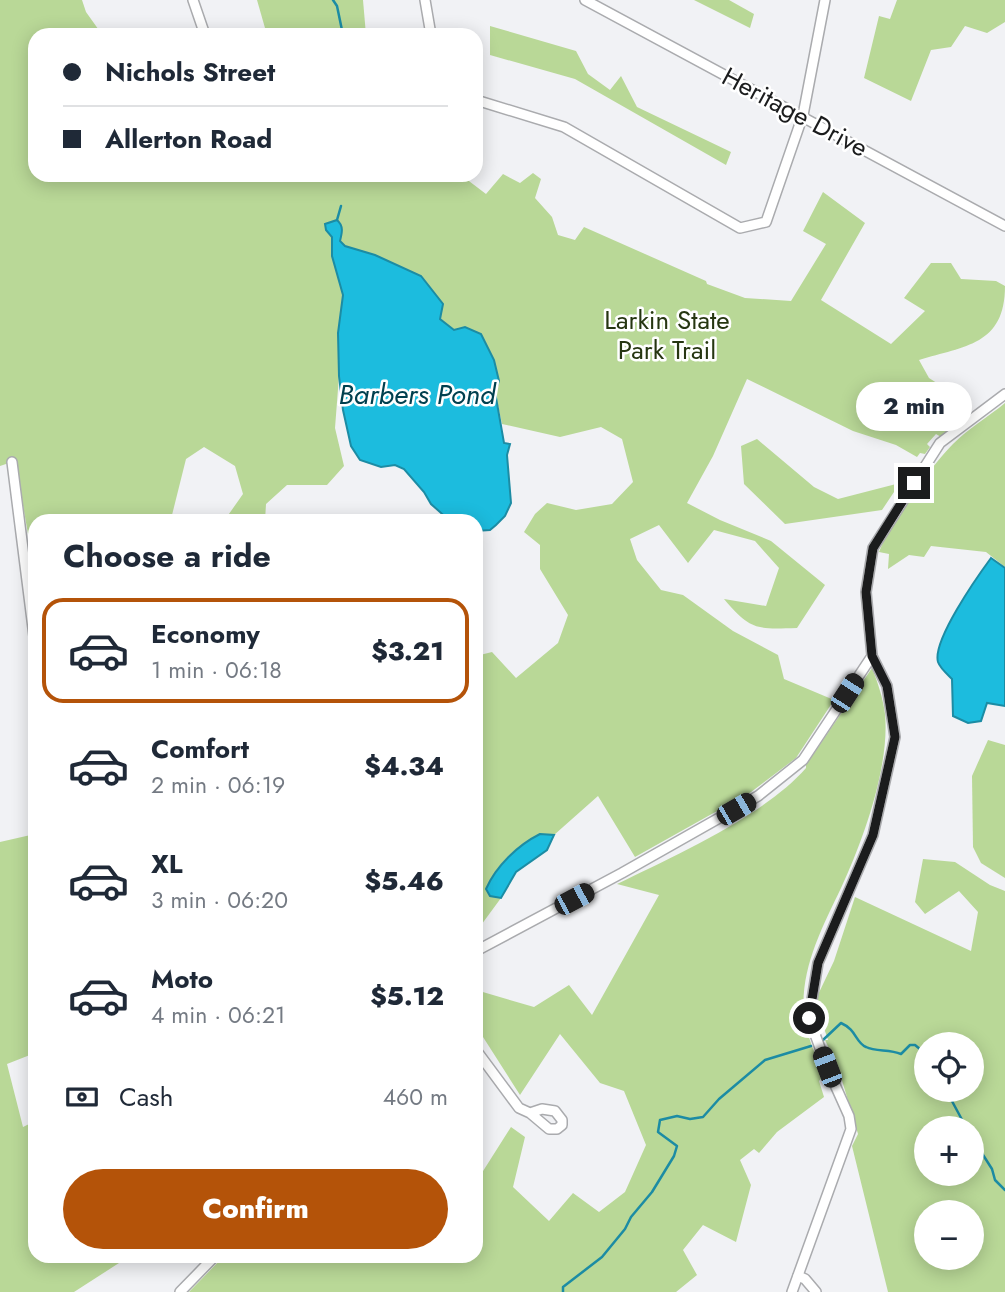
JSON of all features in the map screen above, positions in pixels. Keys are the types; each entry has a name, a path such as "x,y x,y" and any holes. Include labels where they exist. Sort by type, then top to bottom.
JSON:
{"street":[{"path":"193,0 203,28"},
{"path":"425,0 430,28"},
{"name":"Heritage Drive","path":"585,0 1005,226"},
{"path":"483,102 564,127 740,228 766,222 803,115 825,0"},
{"path":"792,1292 851,1129 849,1116 809,1018 818,963 873,835 895,737 887,686 872,656 866,592 873,548 940,443 1005,394"},
{"path":"12,462 28,588"},
{"path":"483,947 758,796 803,760 872,656"},
{"path":"483,1059 519,1108 530,1113"},
{"path":"180,1292 208,1263"},
{"path":"798,1276 805,1279 816,1292"}],"green space":[{"name":"Larkin State Park Trail","path":"0,0 82,0 86,12 97,28 28,28 28,182 470,182 486,194 503,174 520,183 533,173 541,179 535,198 552,217 558,235 575,240 584,227 706,281 707,284 745,298 791,301 826,244 803,231 823,192 865,223 821,300 891,344 925,311 904,298 931,263 951,263 961,279 996,281 1005,286 1003,306 990,332 966,346 919,360 929,378 971,405 949,422 948,430 941,437 936,434 927,444 930,447 925,454 920,453 917,457 896,445 853,431 747,379 713,456 687,503 771,541 825,585 797,628 763,628 748,623 724,599 766,606 779,568 755,541 714,530 688,563 659,525 630,539 637,560 661,590 683,595 733,631 778,655 784,679 834,700 796,758 751,792 635,857 598,796 554,835 543,836 523,844 505,860 486,889 490,896 501,898 483,922 483,654 492,652 516,678 558,643 568,615 540,569 540,545 524,532 535,514 547,503 576,510 612,504 633,482 622,439 601,427 560,437 502,424 495,392 499,380 494,360 446,325 375,255 345,246 328,232 332,237 332,256 343,295 338,333 339,376 335,428 344,466 327,485 287,485 266,504 265,514 229,514 243,494 235,466 204,447 186,459 172,514 28,514 28,534 15,461 0,466"},
{"path":"257,0 363,0 365,28 265,28"},
{"path":"694,0 729,0 754,14 750,28"},
{"path":"897,0 1005,0 1005,22 987,33 965,26 951,47 931,50 911,101 864,78 879,16 890,19"},
{"path":"490,26 576,51 588,74 610,90 621,76 637,107 731,152 726,165 575,79 490,55"},
{"path":"1005,403 1005,567 986,552 931,546 924,557 909,555 888,569 889,554 879,552 912,495 953,444"},
{"path":"757,439 814,487 838,499 900,483 882,510 785,524 744,484 741,446"},
{"path":"872,668 885,714 879,780 858,848 814,949 805,981 805,1022 824,1075 819,1081 824,1097 777,1132 759,1153 754,1149 740,1160 751,1185 736,1242 703,1225 683,1250 697,1275 676,1292 189,1292 217,1263 483,1263 483,1171 511,1127 525,1137 513,1187 549,1221 573,1193 599,1212 625,1192 646,1145 624,1091 600,1083 560,1034 520,1095 483,1037 483,992 534,1007 569,985 592,1015 659,895 617,884 691,848 743,818 788,786 806,765"},
{"path":"988,740 1005,745 1005,878 981,863 973,847 972,776"},
{"path":"28,836 28,1056 7,1064 23,1127 28,1124 28,1263 119,1263 74,1292 0,1292 0,842"},
{"path":"923,859 955,862 990,885 1005,891 1005,1292 888,1292 852,1146 858,1134 838,1067 825,1040 828,1040 815,1001 834,961 855,897 971,951 978,912 959,891 925,914 915,902"}],"water":[{"name":"Barbers Pond","path":"337,220 339,222 342,227 340,241 345,246 375,255 421,276 443,304 440,319 454,330 465,327 481,334 494,360 499,381 495,392 504,443 510,444 507,455 511,503 505,516 490,530 483,530 483,514 442,514 404,469 395,465 381,467 360,460 351,446 339,376 338,333 343,295 332,256 332,237 325,224"},
{"path":"991,558 1005,568 1005,706 987,703 981,721 968,723 953,716 952,679 939,664 938,652 957,609"},
{"path":"540,834 554,835 547,850 516,872 501,898 490,896 486,889 502,864 516,850"}],"waterway":[{"path":"333,0 342,28"},
{"path":"337,220 341,206"},
{"path":"823,1040 841,1023 850,1029 862,1045 870,1049 901,1054 910,1045 914,1045"},
{"path":"563,1292 563,1287 602,1257 625,1229 674,1156 677,1146 658,1132 660,1120 677,1116 690,1119 703,1117 719,1099 765,1060 811,1046"},
{"path":"952,1102 960,1116"},
{"path":"984,1156 995,1180 1005,1190"}],"route":[{"path":"809,1018 818,963 873,835 895,737 887,686 872,656 866,592 873,548 914,483"}]}
